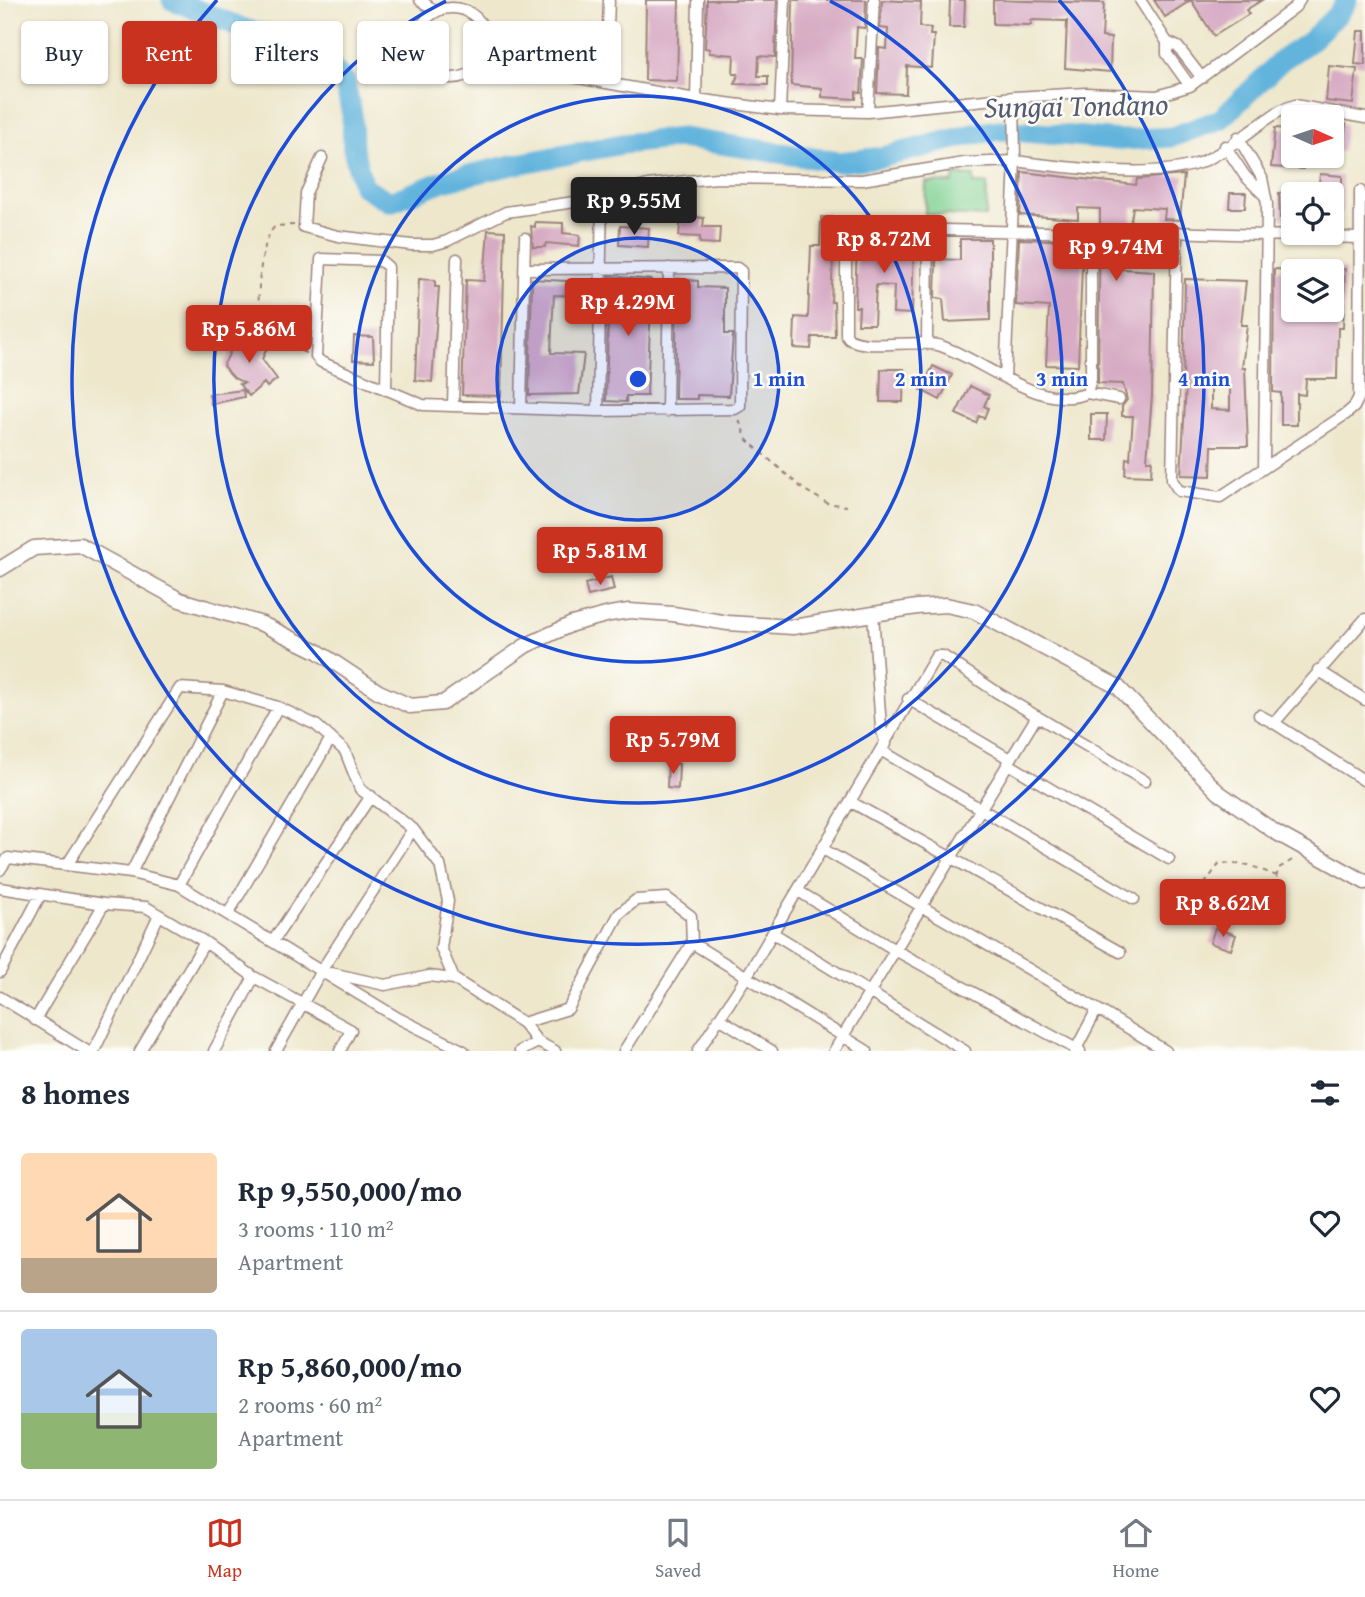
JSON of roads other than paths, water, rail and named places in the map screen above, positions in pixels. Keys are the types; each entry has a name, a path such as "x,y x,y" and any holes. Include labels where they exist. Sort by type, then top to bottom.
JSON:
{"main road":[{"path":"0,569 34,548 80,545 120,564 180,600 261,624 317,651 379,692 410,706 443,703 525,646 591,617 629,611 793,627 873,613 946,606 975,611 1021,633 1118,687 1218,792 1275,832 1310,849 1365,882"}],"street":[{"path":"420,0 435,11"},
{"path":"420,0 426,19"},
{"path":"607,21 608,0"},
{"path":"695,99 698,0"},
{"path":"780,110 785,0"},
{"path":"868,112 874,0"},
{"path":"1140,0 1167,42 1167,54 1190,86"},
{"path":"612,84 780,110 868,112 1014,97 1086,93 1157,96 1190,86 1202,78 1295,7 1300,0"},
{"path":"463,76 445,78 429,70 421,60 416,42 426,19 435,11 457,4 479,21"},
{"path":"1167,42 1178,47 1202,78"},
{"path":"1006,378 1016,148 1014,97"},
{"path":"321,158 306,193 304,227 338,236 411,245 447,241 506,212 602,198 648,185 716,178 862,180 964,163 1015,161 1101,172 1168,168 1200,163 1281,110 1296,104 1365,118"},
{"path":"1238,137 1262,178 1266,197 1264,467"},
{"path":"1225,146 1245,176 1266,197"},
{"path":"1177,234 1172,480 1179,491 1212,498 1233,490 1346,414 1354,407 1359,397 1360,191"},
{"path":"598,411 602,198"},
{"path":"1087,393 1091,379 1091,235 1011,230 854,228 846,235 846,335 849,340 941,346 1034,393 1081,396 1087,393 1119,399"},
{"path":"927,344 928,230"},
{"path":"1138,232 1359,237"},
{"path":"522,408 524,238"},
{"path":"386,390 388,267 381,261 321,259 316,358 414,403 598,411 667,411 735,409 742,398 741,271 731,267 525,269"},
{"path":"453,406 457,260"},
{"path":"667,411 669,268"},
{"path":"873,613 884,747 980,809 1134,899"},
{"path":"1274,723 1365,619"},
{"path":"698,1051 799,891 932,660 943,656 1145,781"},
{"path":"1318,670 1365,699"},
{"path":"67,865 180,688 223,691 278,707 316,725 345,751 360,789 412,828 440,865 448,901 441,948 454,979"},
{"path":"131,873 223,691"},
{"path":"908,699 1169,859"},
{"path":"178,885 278,707"},
{"path":"1259,715 1365,781"},
{"path":"834,1051 1037,716"},
{"path":"228,914 331,738"},
{"path":"273,941 370,796"},
{"path":"851,802 1120,952"},
{"path":"276,1051 301,1003 412,828"},
{"path":"823,849 1166,1051"},
{"path":"0,870 8,858 131,873 178,885 398,1018 464,1051"},
{"path":"0,888 104,904 146,907 205,942 254,977 351,1030 340,1051"},
{"path":"799,891 895,950 1077,1050 1097,1009"},
{"path":"0,972 41,894"},
{"path":"523,1023 568,1009 619,914 636,900 667,898 691,916 692,943 624,1051"},
{"path":"35,1020 104,904"},
{"path":"93,1051 159,915"},
{"path":"773,933 965,1051"},
{"path":"140,1051 205,942"},
{"path":"692,943 867,1051"},
{"path":"321,971 385,985 429,976 454,979 523,1023 538,1042 555,1051"},
{"path":"214,1051 254,977"},
{"path":"0,997 86,1051"},
{"path":"719,1018 772,1051"},
{"path":"520,1051 538,1042"}],"waterway":[{"name":"Sungai Tondano","path":"172,0 245,29 312,48 344,80 352,114 353,149 363,186 390,202 443,181 512,165 622,144 681,138 839,162 883,157 1000,130 1122,140 1172,137 1221,119 1282,60 1309,42 1340,12 1347,0"}]}
